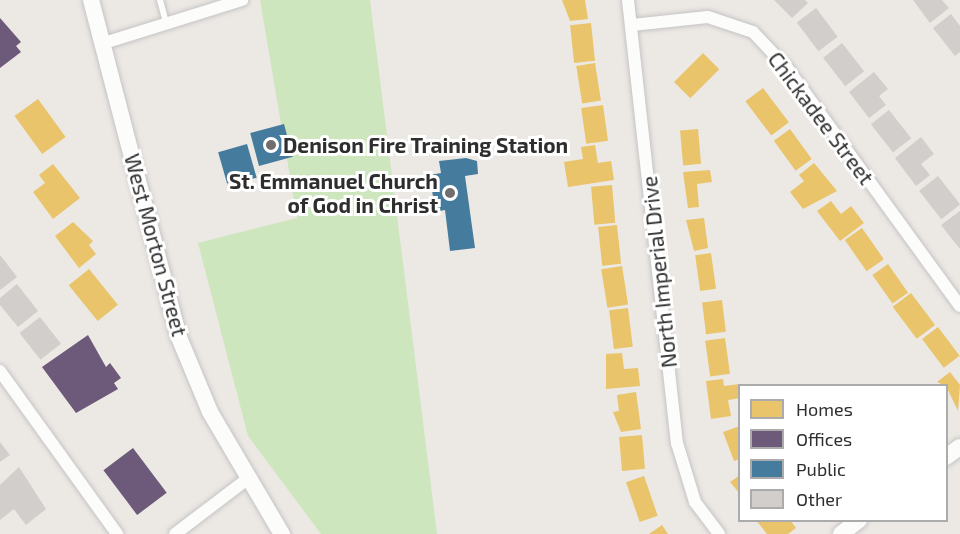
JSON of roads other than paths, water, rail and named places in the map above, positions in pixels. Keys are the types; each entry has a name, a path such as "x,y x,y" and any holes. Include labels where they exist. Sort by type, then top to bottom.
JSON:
{"main road":[{"name":"West Morton Street","path":"91,0 104,42 178,335 246,480 282,534"},
{"path":"841,534 856,522"}],"street":[{"path":"104,42 242,0"},
{"name":"North Imperial Drive","path":"628,0 677,443 695,502 719,534"},
{"name":"Chickadee Street","path":"632,25 708,17 753,32 787,69 960,306"},
{"path":"0,371 117,534"},
{"path":"175,534 246,480"}],"lane":[{"path":"160,0 166,23"}],"place":[{"name":"Denison Fire Training Station","path":"271,145"},
{"name":"St. Emmanuel Church of God in Christ","path":"450,193"}]}
